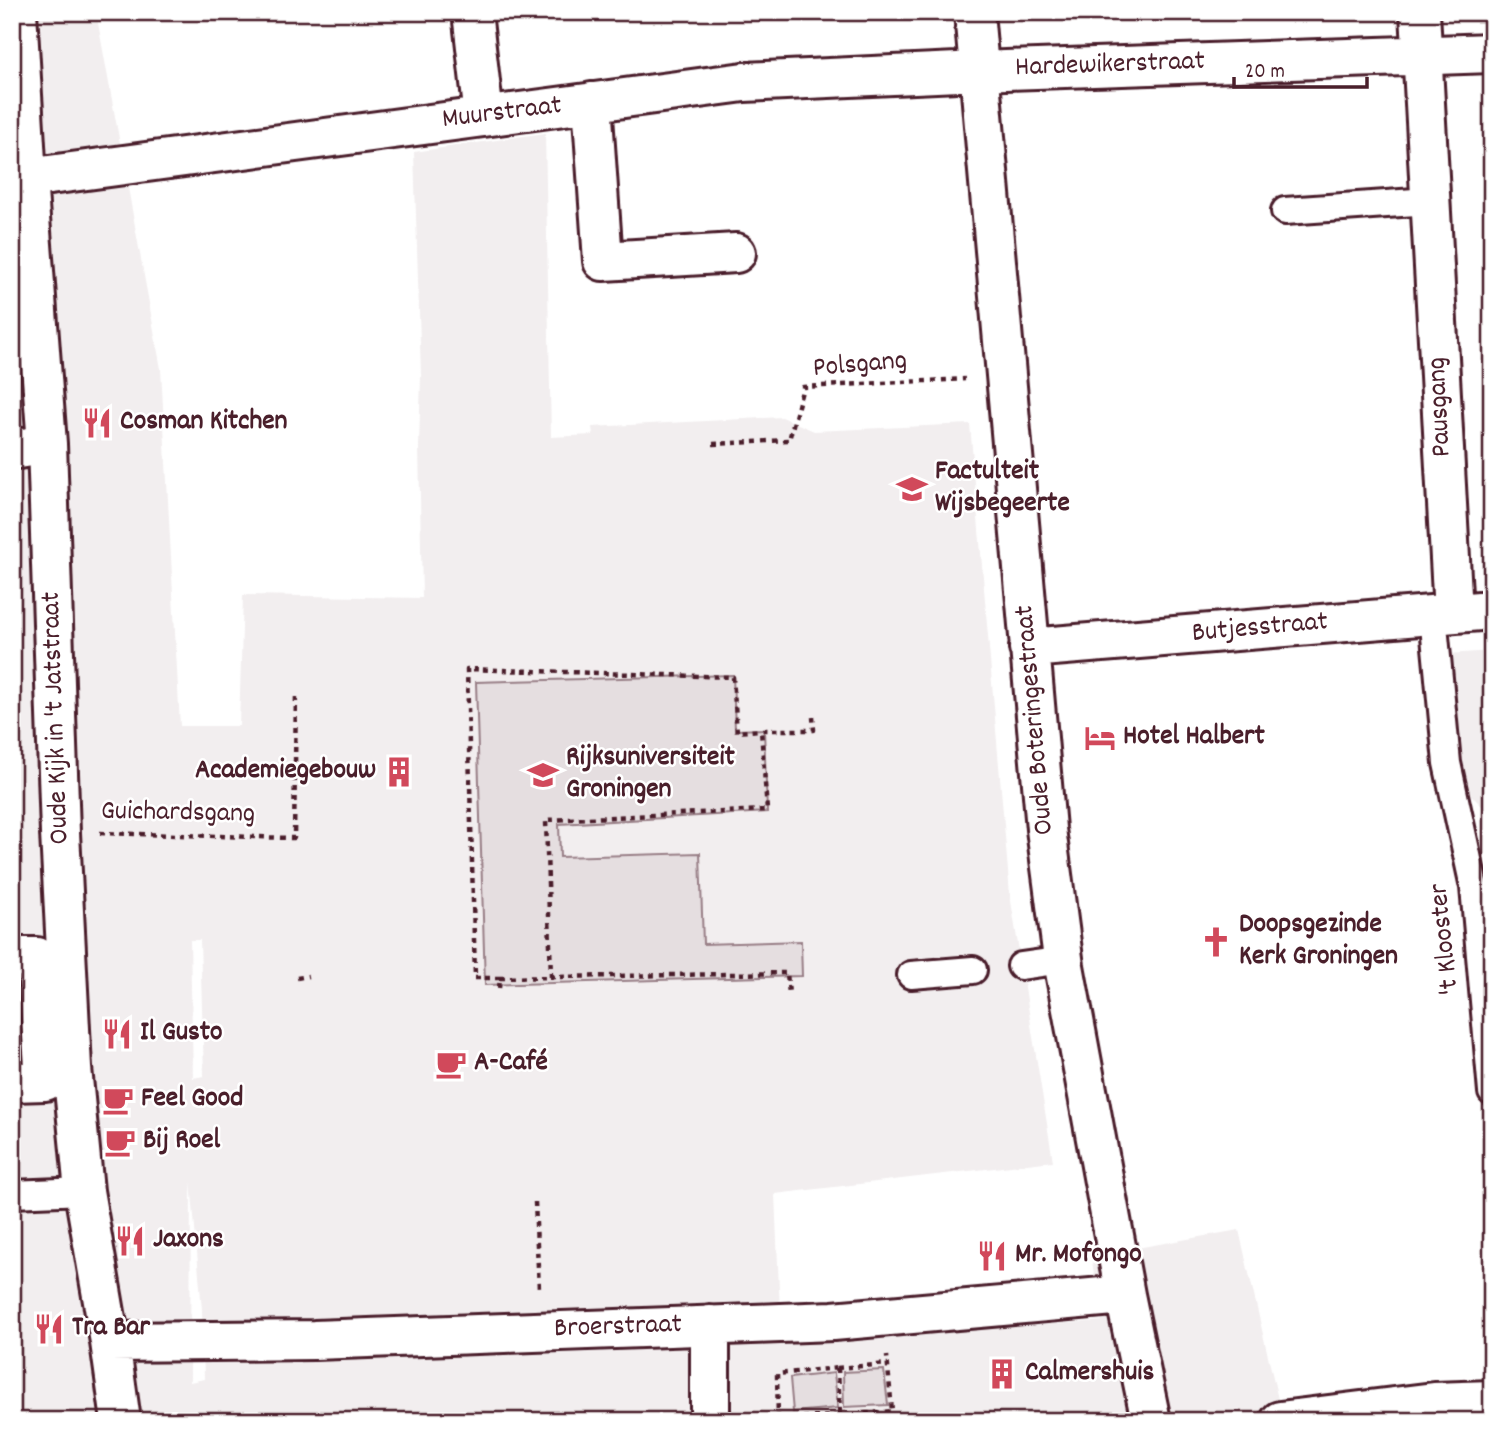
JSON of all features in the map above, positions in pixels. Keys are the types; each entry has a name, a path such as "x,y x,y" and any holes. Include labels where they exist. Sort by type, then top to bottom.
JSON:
{"street":[{"name":"Oude Kijk in 't Jatstraat","path":"17,12 19,179 29,447 61,832 43,1059 84,1191 121,1421"},
{"path":"472,12 484,117"},
{"name":"Oude Boteringestraat","path":"974,12 1046,830 1063,960 1125,1296 1151,1421"},
{"name":"Pausgang","path":"1420,12 1430,201 1443,614"},
{"name":"Hardewikerstraat","path":"979,71 1492,53"},
{"name":"Muurstraat","path":"19,179 744,82 979,71"},
{"path":"592,102 603,261 736,253"},
{"name":"Butjesstraat","path":"1029,648 1492,610"},
{"path":"12,957 37,957 45,1081 12,1082"},
{"name":"Broerstraat","path":"110,1342 314,1340 883,1318 1125,1296"},
{"path":"710,1325 710,1421"},
{"path":"1280,1421 1435,1412 1492,1400"}],"lane":[{"path":"1285,211 1430,201"},
{"name":"'t Klooster","path":"1443,614 1447,763 1474,887 1492,1092"},
{"path":"1021,966 1063,960"},
{"path":"911,975 973,970"},
{"path":"12,1194 84,1191"}],"path":[{"name":"Polsgang","path":"713,444 789,440 803,387 1005,377"},
{"path":"789,994 787,973 475,978 467,670 733,677 737,732 814,730 813,717"},
{"name":"Guichardsgang","path":"61,832 294,838 296,693"},
{"path":"551,977 546,820 767,810 761,730"},
{"path":"297,978 308,975"},
{"path":"499,988 500,978"},
{"path":"535,1202 537,1234"},
{"path":"883,1318 888,1364 892,1411 840,1419 778,1419 777,1374 888,1364"},
{"path":"838,1368 840,1419"}],"shaded area":[{"name":"Rijksuniversiteit Groningen","path":"12,12 96,12 161,369 180,726 239,726 243,595 422,598 419,446 421,376 414,152 545,133 551,437 593,435 592,427 782,417 814,431 970,424 1010,895 1053,1161 775,1194 781,1336 898,1333 1102,1321 1091,1256 1239,1230 1283,1421 12,1421","holes":["190,940 200,940 204,1076 193,1078","191,1182 202,1310 204,1379 190,1382"]},
{"path":"1492,651 1492,816 1459,783 1448,654"},
{"path":"733,675 735,730 764,729 767,812 559,824 560,857 700,853 703,944 801,941 802,976 485,985 476,682"},
{"path":"884,1370 888,1405 844,1407 843,1372"},
{"path":"834,1373 838,1408 793,1412 790,1378"}],"place":[{"name":"Cosman Kitchen","path":"97,423"},
{"name":"Factulteit Wijsbegeerte","path":"912,489"},
{"name":"Hotel Halbert","path":"1100,738"},
{"name":"Academiegebouw","path":"399,772"},
{"name":"Rijksuniversiteit Groningen","path":"543,775"},
{"name":"Doopsgezinde Kerk Groningen","path":"1216,942"},
{"name":"Il Gusto","path":"117,1034"},
{"name":"A-Café","path":"451,1064"},
{"name":"Feel Good","path":"118,1100"},
{"name":"Bij Roel","path":"120,1142"},
{"name":"Jaxons","path":"130,1241"},
{"name":"Mr. Mofongo","path":"992,1256"},
{"name":"Tra Bar","path":"49,1329"},
{"name":"Calmershuis","path":"1002,1374"}]}
